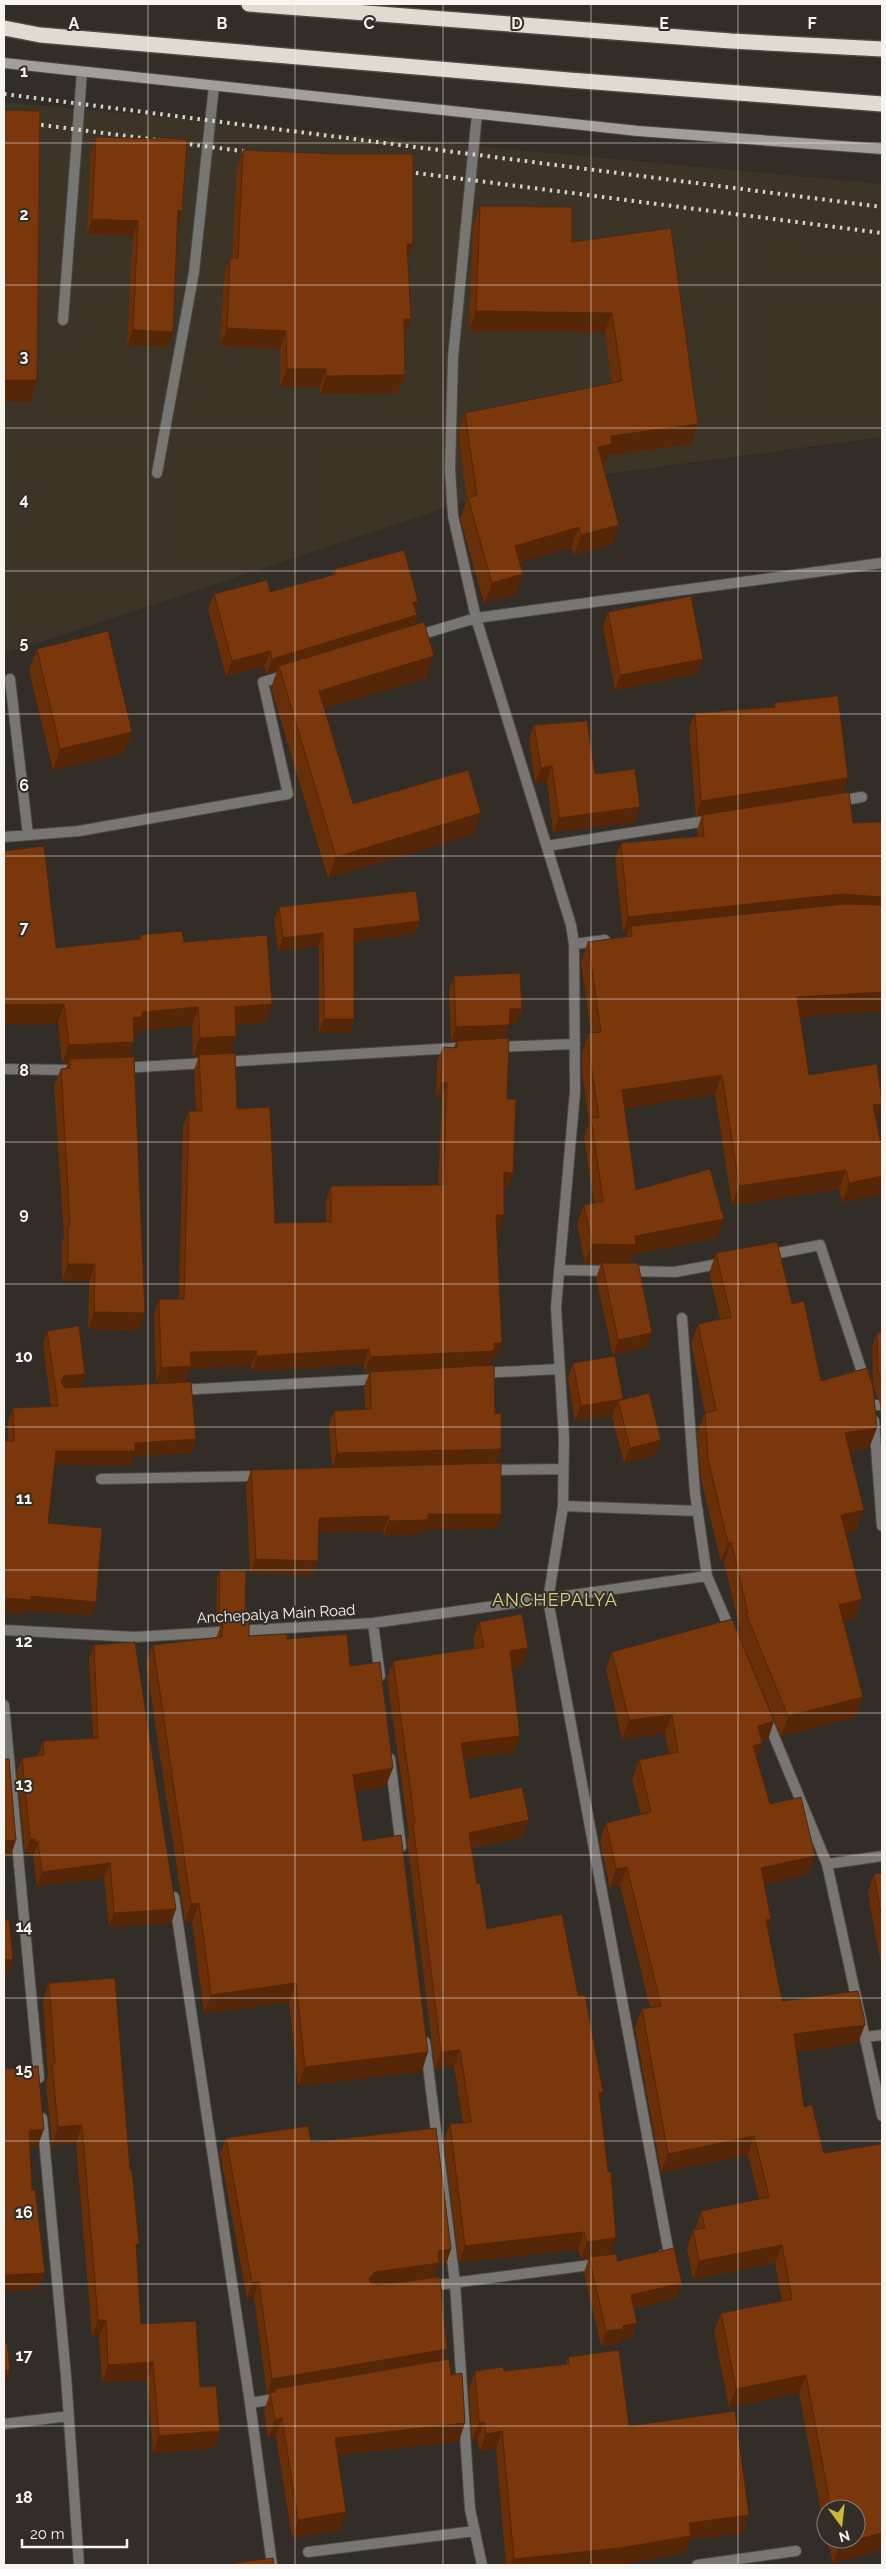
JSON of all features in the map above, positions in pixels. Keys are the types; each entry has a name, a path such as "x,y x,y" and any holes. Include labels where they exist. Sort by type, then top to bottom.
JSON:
{"highway":[{"path":"249,4 731,42 882,49"},
{"path":"4,28 40,35 569,80 882,104"}],"street":[{"path":"4,63 638,131 882,149"},
{"path":"63,320 82,72"},
{"path":"157,473 194,272 214,86"},
{"path":"476,114 453,357 450,469 453,516 476,618 571,925 574,944 575,1092 556,1307 558,1369 564,1438 563,1506 548,1600 669,2254 649,2257"},
{"path":"402,640 476,618 882,563"},
{"path":"4,837 79,831 288,794 264,682 300,671"},
{"path":"10,679 28,835"},
{"path":"822,804 862,798"},
{"path":"547,846 724,818"},
{"path":"574,944 613,940"},
{"path":"486,1047 575,1044"},
{"path":"106,1068 466,1048"},
{"path":"4,1069 87,1070"},
{"path":"753,1258 820,1246 877,1405 882,1526"},
{"path":"559,1270 675,1272 733,1261"},
{"path":"682,1318 698,1511 707,1576 734,1639"},
{"path":"469,1374 558,1369"},
{"path":"170,1391 389,1379"},
{"path":"474,1471 563,1469"},
{"path":"101,1479 278,1475"},
{"path":"563,1506 698,1511"},
{"name":"Anchepalya Main Road","path":"4,1630 135,1642 373,1623 548,1600 707,1576"},
{"path":"373,1623 382,1692"},
{"path":"4,1705 7,1769 40,2092"},
{"path":"764,1711 827,1864 882,2116"},
{"path":"389,1751 403,1860"},
{"path":"827,1864 882,1856"},
{"path":"172,1883 250,2404 272,2565"},
{"path":"424,2027 455,2284 458,2368 470,2509 482,2565"},
{"path":"865,2036 882,2035"},
{"path":"42,2112 69,2416 79,2565"},
{"path":"418,2288 611,2262"},
{"path":"250,2404 289,2397"},
{"path":"4,2424 69,2416"},
{"path":"308,2552 475,2531"},
{"path":"697,2565 796,2552"}],"shaded area":[{"path":"4,102 882,184 882,437 510,487 4,654"}],"building":[{"path":"4,110 40,111 37,380 4,380"},
{"path":"96,137 157,139 158,137 187,140 182,211 178,210 173,332 133,330 138,221 92,219"},
{"path":"243,150 338,154 413,154 413,244 407,244 411,319 404,319 405,375 326,376 326,369 287,369 286,331 227,328 230,258 238,258"},
{"path":"480,206 572,207 572,242 671,228 698,424 611,436 612,444 598,447 619,525 581,535 579,527 515,546 523,574 492,583 468,498 477,495 465,413 622,381 612,313 476,311"},
{"path":"404,550 418,601 413,603 417,615 272,659 270,651 232,661 214,594 267,580 270,592 336,574 335,569"},
{"path":"691,596 703,659 620,675 608,612"},
{"path":"424,622 434,656 319,691 353,804 468,770 481,813 336,857 279,666"},
{"path":"108,631 132,732 60,749 37,649"},
{"path":"838,696 848,778 701,801 695,713 775,707 774,703"},
{"path":"587,721 595,774 635,769 640,807 559,818 552,766 541,768 534,725"},
{"path":"849,792 853,823 882,822 882,897 842,894 628,917 621,843 704,836 702,815"},
{"path":"44,846 56,948 141,939 140,935 182,931 184,942 267,935 272,1004 235,1007 236,1036 200,1038 198,1007 142,1012 142,1017 133,1018 134,1042 69,1045 64,1004 4,1005 4,851"},
{"path":"416,891 420,921 354,929 354,1019 324,1019 323,933 283,938 279,907"},
{"path":"844,904 882,905 882,992 797,997 809,1075 877,1064 882,1104 873,1105 882,1149 882,1176 849,1183 846,1170 739,1186 722,1075 622,1090 636,1190 710,1169 724,1219 635,1236 636,1245 592,1244 584,1205 603,1201 591,1118 599,1117 589,1052 589,1033 601,1032 588,942 632,936 631,926"},
{"path":"520,973 522,1009 510,1009 509,1025 456,1027 454,976"},
{"path":"509,1038 507,1099 516,1099 513,1173 504,1172 504,1215 496,1215 502,1343 494,1343 494,1351 370,1357 369,1349 257,1356 257,1351 190,1352 191,1366 161,1368 159,1299 184,1299 189,1111 202,1111 199,1055 235,1053 237,1109 270,1107 275,1223 331,1222 331,1186 443,1185 447,1083 441,1082 443,1047 457,1048 457,1041"},
{"path":"134,1057 145,1313 94,1312 95,1264 68,1264 68,1225 70,1225 61,1069 70,1068 70,1059"},
{"path":"777,1242 792,1304 804,1301 821,1381 867,1368 873,1387 877,1428 845,1433 864,1510 841,1515 862,1599 839,1605 863,1697 788,1716 746,1614 748,1613 731,1542 728,1543 708,1459 705,1413 716,1410 698,1324 731,1317 716,1253"},
{"path":"602,1263 638,1263 652,1333 618,1340"},
{"path":"79,1326 85,1374 64,1376 61,1382 65,1388 191,1382 196,1439 135,1443 135,1451 56,1451 48,1523 102,1528 96,1602 31,1596 31,1600 4,1598 4,1441 14,1441 13,1408 58,1406 47,1331"},
{"path":"877,1333 882,1333 882,1383 878,1370"},
{"path":"615,1356 623,1399 581,1406 573,1363"},
{"path":"494,1365 495,1414 501,1413 501,1449 337,1453 334,1411 371,1409 370,1372"},
{"path":"649,1393 661,1440 630,1448 618,1401"},
{"path":"501,1463 501,1514 428,1514 428,1520 389,1521 389,1516 319,1518 318,1561 256,1559 251,1470"},
{"path":"220,1570 246,1571 245,1616 219,1618"},
{"path":"522,1614 528,1648 510,1651 520,1736 461,1743 470,1798 522,1787 529,1820 469,1833 477,1884 480,1883 487,1929 562,1914 578,1995 585,1995 603,2092 599,2093 608,2172 611,2172 616,2238 587,2242 584,2232 465,2246 450,2124 471,2122 460,2050 441,2052 413,1824 415,1823 393,1661 484,1647 479,1622"},
{"path":"249,1619 249,1636 287,1634 287,1639 347,1634 350,1666 380,1662 393,1768 353,1775 363,1841 401,1835 428,2052 305,2067 296,1983 211,1995 199,1903 191,1904 153,1645 222,1637 223,1621"},
{"path":"732,1619 774,1721 758,1726 762,1743 753,1746 770,1804 801,1797 815,1856 761,1868 771,1919 766,1920 782,2001 858,1991 864,2017 865,2025 794,2034 804,2107 812,2105 824,2153 882,2144 882,2533 866,2537 866,2499 829,2499 806,2375 736,2389 721,2313 792,2299 782,2245 699,2261 693,2230 705,2228 701,2211 769,2197 754,2136 668,2154 642,2009 661,2006 627,1867 616,1869 606,1823 651,1812 639,1760 678,1752 672,1715 629,1720 612,1652"},
{"path":"135,1642 176,1909 114,1913 110,1863 42,1872 38,1842 35,1842 35,1839 30,1839 22,1758 44,1755 43,1741 98,1738 94,1645"},
{"path":"4,1759 9,1759 16,1840 4,1841"},
{"path":"882,1873 882,1919 874,1874"},
{"path":"4,1920 9,1920 13,1959 4,1960"},
{"path":"115,1978 130,2170 132,2170 139,2244 136,2244 141,2324 196,2321 200,2387 216,2386 220,2431 159,2436 153,2362 108,2365 106,2320 98,2320 82,2125 58,2127 52,2064 55,2064 49,1983"},
{"path":"38,2066 44,2129 29,2131 32,2190 35,2189 45,2273 4,2275 4,2069"},
{"path":"308,2126 311,2142 436,2128 451,2249 438,2251 439,2263 375,2272 369,2279 371,2283 377,2285 440,2277 447,2349 272,2379 259,2282 252,2283 226,2138"},
{"path":"674,2248 682,2283 631,2295 637,2323 623,2326 623,2329 606,2331 589,2257 617,2254 617,2261"},
{"path":"4,2343 7,2343 10,2370 4,2371"},
{"path":"619,2350 629,2426 735,2411 749,2515 689,2523 691,2536 620,2548 514,2559 502,2431 486,2434 484,2422 479,2423 475,2371 503,2367 504,2371 569,2364 568,2357"},
{"path":"449,2359 451,2375 462,2373 465,2423 335,2438 346,2512 298,2520 282,2418 275,2420 270,2393 276,2392 275,2389"},
{"path":"273,2558 274,2565 235,2565 235,2563"}],"railway":[{"path":"4,94 882,207"},
{"path":"4,120 257,153"},
{"path":"401,171 882,233"}],"district":[{"name":"ANCHEPALYA","path":"555,1599"}]}
